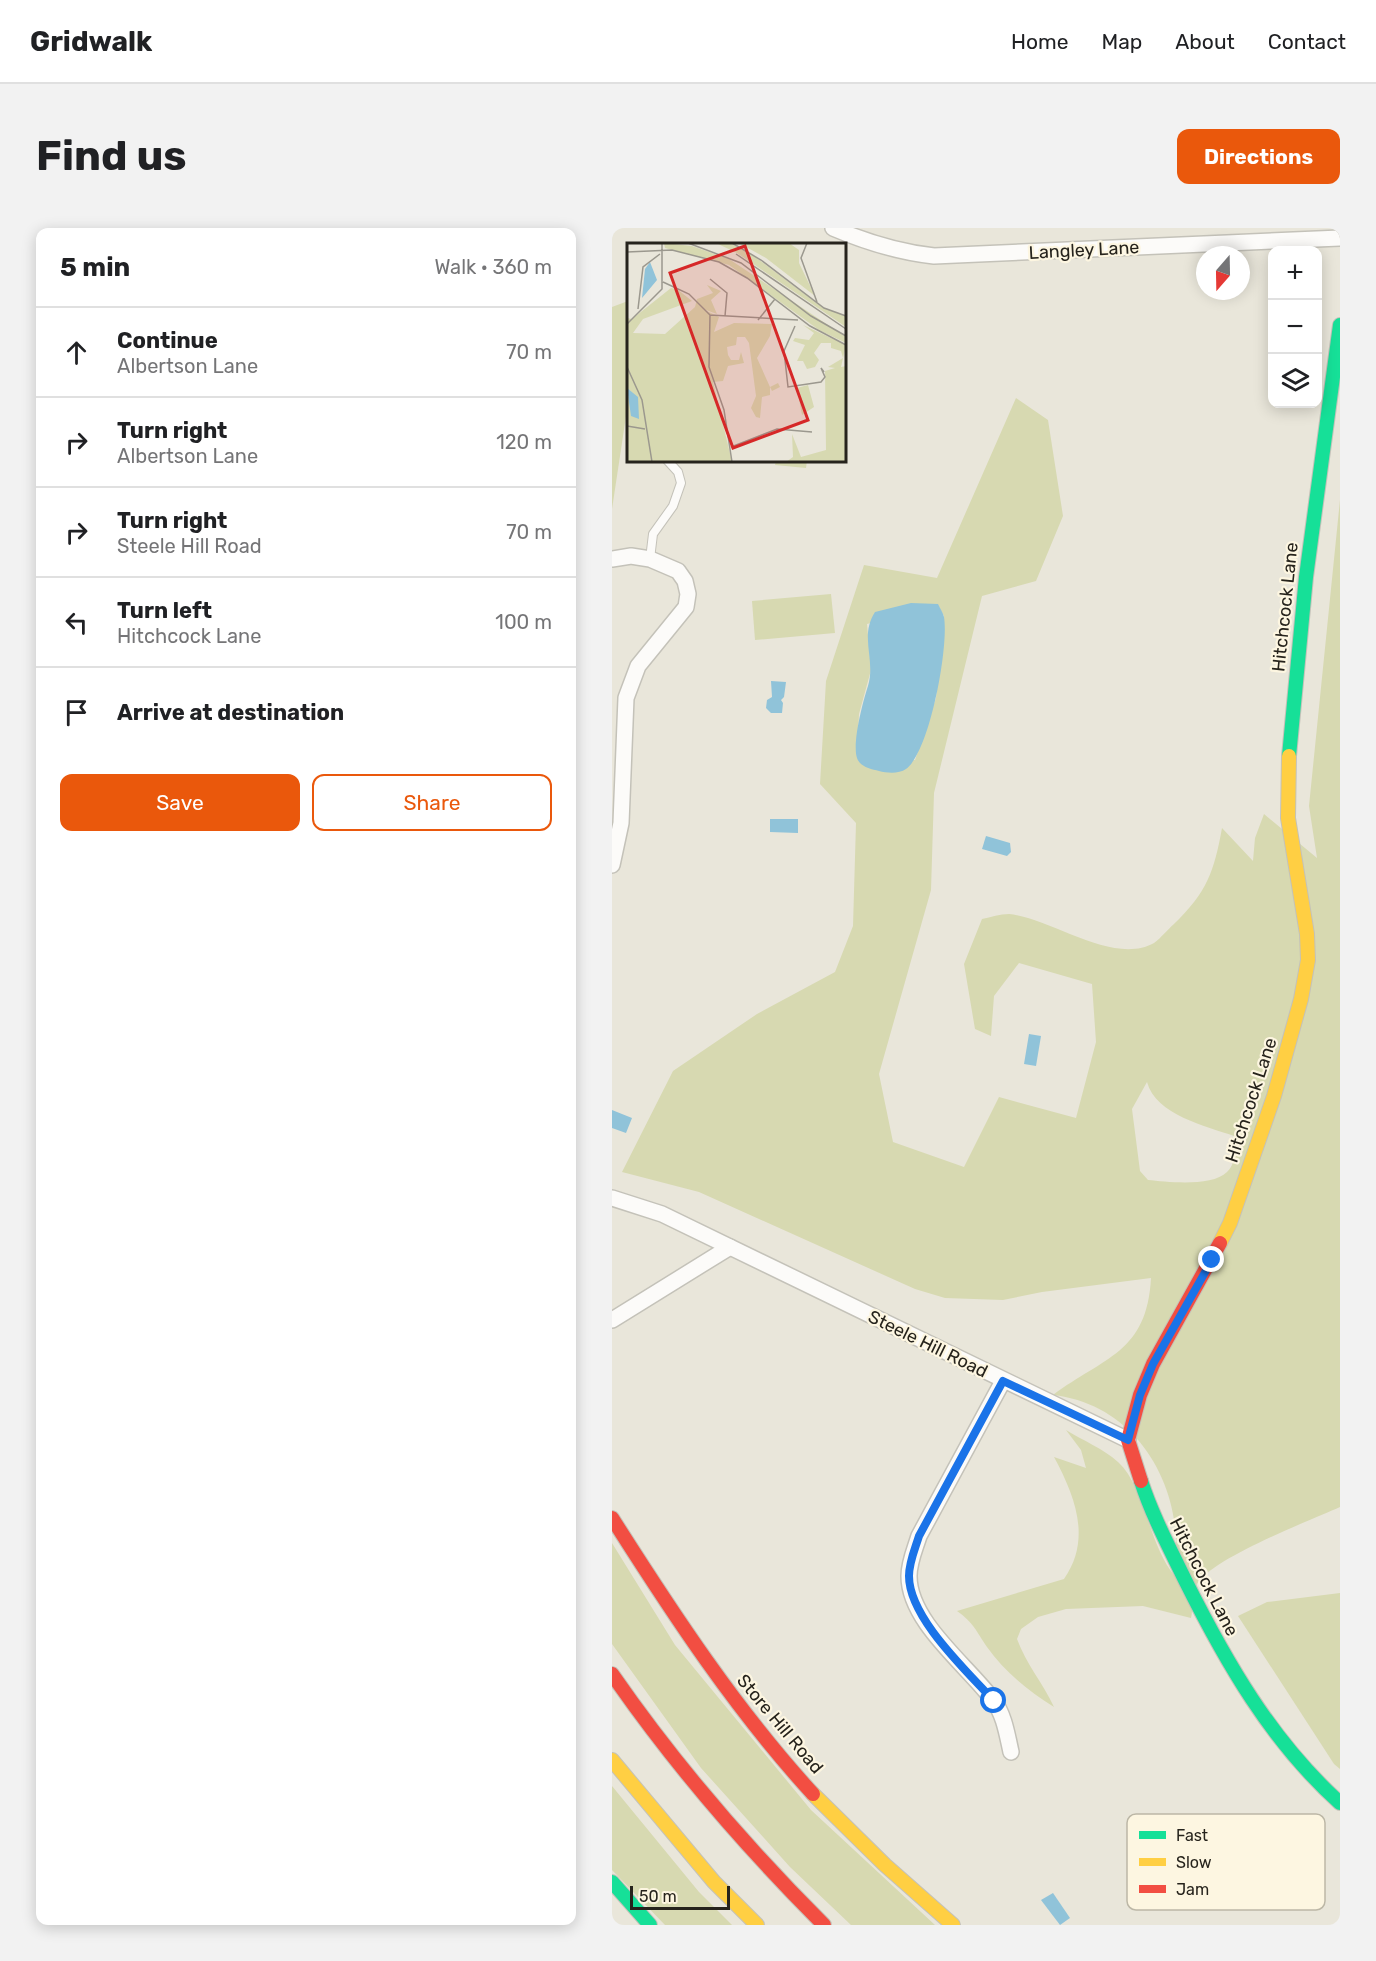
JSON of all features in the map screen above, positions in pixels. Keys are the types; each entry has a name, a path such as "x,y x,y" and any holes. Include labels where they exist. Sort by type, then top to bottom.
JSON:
{"main road":[{"name":"Hitchcock Lane","path":"1340,325 1306,577 1290,732 1288,818 1307,934 1308,960 1301,999 1274,1096 1230,1223 1212,1260 1153,1364 1140,1395 1128,1440 1149,1507 1218,1645 1244,1689 1279,1737 1319,1784 1340,1803"},
{"name":"Store Hill Road","path":"612,1518 694,1644 782,1758 849,1830 953,1925"},
{"path":"612,1674 697,1789 758,1859 824,1925"},
{"path":"612,1760 714,1882 757,1925"},
{"path":"612,1882 650,1925"}],"street":[{"name":"Langley Lane","path":"833,228 871,244 905,253 934,256 1340,238"},
{"path":"612,558 631,555 650,559 678,572 685,580 688,594 686,608 638,666 626,698 621,823 612,865"},
{"name":"Steele Hill Road","path":"612,1198 662,1214 1128,1440"},
{"path":"612,1320 730,1247"},
{"path":"1003,1381 919,1536 909,1576 911,1592 925,1621 994,1701 1002,1717 1011,1752"}],"lane":[{"path":"650,559 653,534 673,506 681,483 678,472 669,462"}],"green space":[{"path":"627,301 627,410 612,509 612,307"},
{"path":"1016,398 1048,420 1063,516 1036,581 982,596 934,793 931,890 879,1074 893,1142 964,1167 999,1097 1076,1118 1096,1042 1092,984 1019,963 994,996 991,1036 975,1029 964,964 982,919 1009,914 1026,917 1101,945 1120,949 1138,949 1157,941 1202,891 1216,857 1222,828 1253,861 1255,838 1264,814 1317,858 1309,806 1340,500 1340,1507 1239,1553 1204,1576 1196,1586 1191,1618 1143,1606 1066,1609 1038,1617 1021,1629 1017,1639 1054,1707 1009,1673 971,1623 957,1611 1064,1579 1077,1549 1079,1533 1074,1502 1054,1457 1086,1468 1081,1450 1066,1430 1106,1453 1127,1472 1141,1500 1158,1548 1174,1575 1176,1539 1172,1508 1164,1483 1153,1461 1139,1441 1122,1424 1101,1410 1078,1400 1053,1395 1105,1361 1132,1338 1141,1323 1148,1303 1151,1278 1042,1292 1003,1300 945,1298 915,1289 699,1192 622,1172 673,1071 757,1014 835,972 853,926 856,823 820,784 826,681 864,565 937,578","holes":["938,605 944,616 936,698 915,760 857,758 859,714 871,670 867,624","1147,1082 1160,1103 1171,1111 1183,1118 1234,1136 1234,1160 1227,1172 1220,1177 1201,1182 1148,1180 1140,1171 1132,1109"]},
{"path":"776,462 807,462 806,468 775,465"},
{"path":"831,594 835,633 755,640 752,601"},
{"path":"612,1543 675,1645 811,1810 935,1925 851,1925 790,1867 701,1768 612,1644"},
{"path":"1340,1593 1340,1769 1334,1764 1238,1616 1267,1602"},
{"path":"612,1786 699,1892 732,1925 665,1925 612,1870"}],"water":[{"path":"911,603 938,604 943,614 945,631 941,673 930,721 915,759 903,771 882,772 863,766 857,758 856,751 859,722 870,676 868,630 875,612"},
{"path":"771,681 786,682 784,697 781,700 782,713 771,713 766,708 767,700 772,697"},
{"path":"770,819 798,819 798,833 770,832"},
{"path":"986,836 1010,843 1011,852 1007,856 982,849"},
{"path":"1029,1034 1041,1036 1036,1066 1024,1064"},
{"path":"612,1110 632,1118 626,1133 612,1128"},
{"path":"1053,1893 1070,1918 1060,1925 1041,1900"}],"traffic: fast":[{"path":"1289,756 1306,577 1340,325"},
{"path":"1141,1481 1173,1555 1234,1670 1271,1727 1292,1754 1340,1803"},
{"path":"612,1882 650,1925"}],"traffic: slow":[{"path":"1220,1243 1230,1223 1274,1096 1301,999 1308,960 1307,934 1288,818 1289,756"},
{"path":"612,1760 714,1882 757,1925"},
{"path":"813,1794 885,1865 953,1925"}],"traffic: jam":[{"path":"1141,1481 1128,1440 1140,1395 1153,1364 1220,1243"},
{"path":"612,1518 706,1660 758,1729 813,1794"},
{"path":"612,1674 661,1741 712,1804 824,1925"}],"route":[{"path":"994,1701 925,1621 911,1592 909,1576 919,1536 1003,1381 1128,1440 1140,1395 1153,1364 1212,1260"}]}
